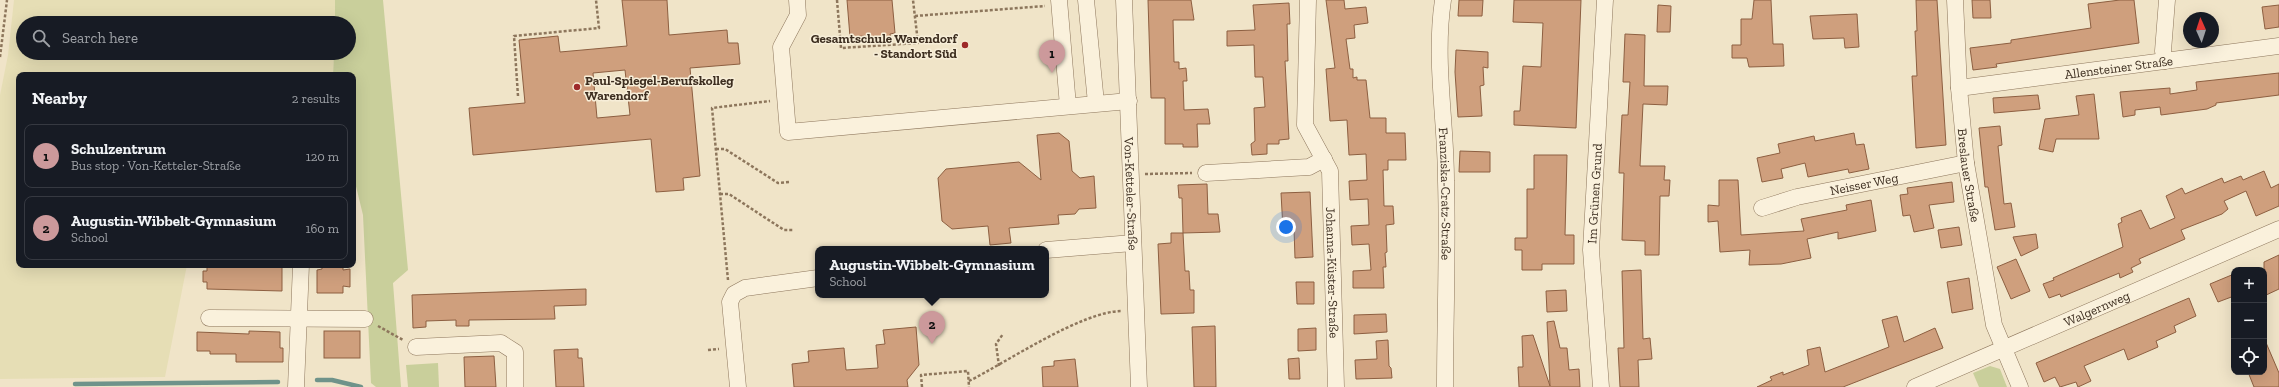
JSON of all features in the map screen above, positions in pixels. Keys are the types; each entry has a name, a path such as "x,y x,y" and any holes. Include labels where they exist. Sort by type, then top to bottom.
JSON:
{"street":[{"path":"797,0 798,15 781,47 784,99 788,132 1068,106 1129,102"},
{"path":"1086,0 1096,104"},
{"name":"Von-Ketteler-Straße","path":"1124,0 1139,387"},
{"name":"Johanna-Küster-Straße","path":"1308,0 1305,125 1330,171 1336,387"},
{"name":"Franziska-Cratz-Straße","path":"1443,0 1441,17 1440,64 1446,180 1445,387"},
{"name":"Im Grünen Grund","path":"1601,387 1592,250 1605,0"},
{"name":"Breslauer Straße","path":"1955,0 1959,88 1966,163 1994,325 2020,387"},
{"path":"2165,61 2163,51 2168,0"},
{"path":"1059,2 1068,106"},
{"name":"Allensteiner Straße","path":"1959,88 2279,46"},
{"path":"1206,173 1309,167 1324,158"},
{"name":"Neisser Weg","path":"1762,208 1797,197 1966,163"},
{"name":"Walgernweg","path":"1915,387 2279,229"},
{"path":"1049,250 1133,243"},
{"path":"296,387 301,268"},
{"path":"738,387 730,302 734,294 745,288 815,278"},
{"path":"209,318 365,319"},
{"path":"416,347 501,343 515,352 515,387"}],"path":[{"path":"0,57 8,0"},
{"path":"518,96 514,36 599,28 596,0"},
{"path":"837,0 841,48 918,43 913,0"},
{"path":"915,16 1059,2"},
{"path":"734,294 728,285 712,108 784,99"},
{"path":"716,149 724,149 778,183 790,182"},
{"path":"1131,174 1206,173"},
{"path":"720,194 728,194 784,230 793,230"},
{"path":"969,380 1000,366 1066,328 1112,311 1136,311"},
{"path":"365,319 416,347"},
{"path":"1000,366 996,344 1003,334"},
{"path":"922,387 920,375 968,371 969,387"}],"shaded area":[{"path":"14,0 335,0 335,16 16,16 16,60 334,60 333,72 16,72 16,268 186,268 165,377 0,379 0,95 8,55"}],"green space":[{"path":"335,0 383,0 408,270 393,283 401,387 376,387 371,383 363,215 356,186 356,72 333,72 334,60 356,60 356,16 335,16"},
{"path":"438,363 439,387 408,387 406,365"},
{"path":"1990,366 2000,369 2007,387 1979,387 1973,373"}],"building":[{"path":"622,0 667,0 669,35 727,30 728,43 738,43 740,64 690,68 700,176 683,178 684,190 656,192 651,139 473,155 469,108 525,103 519,40 558,36 560,52 627,46","holes":["625,70 630,115 597,118 593,73"]},
{"path":"847,0 892,0 895,33 890,34 891,41 865,43 864,36 850,37"},
{"path":"1148,0 1191,0 1194,20 1173,20 1174,62 1179,62 1179,69 1186,68 1187,81 1183,81 1184,110 1208,109 1210,124 1197,124 1198,147 1183,147 1183,144 1165,144 1165,98 1151,98"},
{"path":"1326,0 1344,0 1345,9 1366,7 1368,23 1354,25 1355,38 1346,39 1350,69 1353,69 1353,78 1357,77 1357,80 1366,80 1370,118 1386,118 1386,133 1405,133 1406,160 1388,160 1388,170 1383,170 1384,206 1393,206 1394,224 1386,225 1387,252 1385,253 1386,267 1383,267 1384,288 1353,288 1353,271 1371,270 1369,244 1352,245 1351,226 1369,225 1368,199 1350,200 1349,181 1367,180 1366,154 1349,155 1347,120 1330,121 1326,69 1335,68"},
{"path":"1459,0 1483,0 1482,16 1458,16"},
{"path":"1514,0 1581,0 1576,128 1514,125 1514,111 1520,111 1523,66 1541,67 1543,23 1513,22"},
{"path":"1754,0 1771,0 1773,44 1783,44 1784,66 1749,67 1747,58 1732,58 1732,45 1741,45 1741,19 1752,19"},
{"path":"1916,0 1937,0 1946,145 1916,148 1912,76 1917,76 1915,31 1917,31"},
{"path":"1972,0 1990,0 1991,18 1973,18"},
{"path":"2120,0 2134,0 2139,43 1996,64 1997,67 1973,70 1970,48 2011,43 2011,40 2091,28 2088,4"},
{"path":"1289,3 1290,24 1287,24 1288,61 1285,61 1289,139 1279,140 1279,144 1267,144 1267,154 1252,155 1251,144 1255,141 1254,108 1265,107 1263,77 1255,77 1254,45 1227,46 1227,31 1255,30 1253,5"},
{"path":"1658,5 1671,6 1670,32 1657,32"},
{"path":"2279,5 2279,27 2265,29 2262,7"},
{"path":"1857,14 1859,47 1845,48 1844,38 1813,39 1810,16"},
{"path":"1625,34 1645,35 1644,86 1668,86 1667,105 1643,104 1640,166 1665,166 1664,180 1670,180 1669,196 1660,196 1659,255 1645,255 1645,241 1622,240 1624,173 1619,173 1622,115 1628,115 1630,82 1623,82"},
{"path":"1456,50 1488,52 1488,68 1483,67 1484,85 1480,86 1482,116 1458,117 1455,72"},
{"path":"2279,73 2279,95 2216,103 2216,105 2207,109 2161,115 2160,107 2135,110 2135,115 2123,117 2120,92 2170,88 2170,94 2197,90 2196,82"},
{"path":"2094,94 2099,139 2056,139 2053,152 2039,149 2045,119 2079,115 2076,96"},
{"path":"2038,95 2040,109 1994,113 1993,98"},
{"path":"2000,126 2002,145 1998,146 2004,204 2011,203 2015,227 1995,230 1988,187 1985,187 1979,128"},
{"path":"1059,133 1069,141 1072,171 1080,178 1094,176 1096,208 1079,209 1075,214 1058,215 1059,224 1009,228 1011,243 990,245 988,226 952,229 942,221 938,178 946,169 1019,162 1041,180 1037,135"},
{"path":"1854,133 1856,145 1864,144 1869,169 1849,173 1848,169 1808,177 1805,163 1781,169 1783,178 1762,182 1757,158 1780,153 1778,144 1814,136 1815,141"},
{"path":"1460,151 1490,152 1490,172 1459,172"},
{"path":"1534,155 1567,155 1565,235 1574,235 1574,264 1542,264 1542,270 1522,270 1522,250 1515,250 1515,238 1527,238 1527,189 1534,189"},
{"path":"2264,171 2271,188 2279,184 2279,206 2256,216 2246,191 2224,201 2228,209 2222,214 2181,230 2185,239 2139,259 2141,263 2131,268 2133,272 2120,278 2119,273 2061,297 2060,294 2049,298 2043,284 2054,280 2053,278 2123,247 2118,224 2122,222 2121,218 2141,210 2150,229 2175,218 2166,196 2182,188 2185,194 2222,178 2224,183 2241,176 2243,180"},
{"path":"1719,180 1738,180 1741,235 1804,231 1801,219 1847,210 1846,205 1871,200 1876,231 1838,239 1838,232 1807,239 1811,258 1781,264 1749,265 1750,250 1720,252 1718,221 1708,222 1708,205 1719,206"},
{"path":"1952,182 1954,202 1929,205 1934,228 1914,232 1910,215 1903,216 1900,195 1908,194 1907,188"},
{"path":"1207,184 1208,214 1218,214 1220,232 1183,233 1182,198 1179,198 1178,185"},
{"path":"1310,192 1313,257 1295,258 1294,229 1283,229 1281,193"},
{"path":"1959,227 1962,245 1941,248 1938,230"},
{"path":"1171,233 1183,233 1185,271 1189,271 1190,290 1194,290 1194,313 1161,314 1158,244 1171,243"},
{"path":"2036,234 2038,248 2021,256 2013,237"},
{"path":"2279,255 2279,289 2267,295 2267,267 2264,267 2264,262"},
{"path":"2016,259 2030,291 2011,299 1997,267"},
{"path":"207,268 282,268 282,291 207,289 207,282 203,282 203,271 207,271"},
{"path":"350,269 350,287 343,286 343,293 317,293 317,270"},
{"path":"1641,270 1643,339 1650,338 1652,359 1638,360 1639,387 1620,387 1618,348 1624,348 1622,271"},
{"path":"2231,275 2231,297 2218,302 2210,284"},
{"path":"1969,278 1973,309 1952,313 1947,282"},
{"path":"1296,282 1314,282 1314,304 1297,304"},
{"path":"586,289 586,305 554,306 555,319 469,320 469,326 456,326 456,320 426,321 426,327 413,328 412,295"},
{"path":"1566,290 1567,311 1547,312 1546,291"},
{"path":"2189,298 2196,316 2174,326 2176,332 2156,341 2158,347 2128,360 2124,349 2084,366 2091,381 2078,387 2076,382 2060,387 2055,377 2044,382 2036,363"},
{"path":"1386,314 1387,332 1354,334 1354,315"},
{"path":"1897,316 1904,342 1935,328 1943,348 1843,387 1757,387 1772,380 1770,377 1783,372 1783,375 1809,365 1807,350 1820,347 1825,372 1889,347 1882,320"},
{"path":"1554,321 1560,348 1567,348 1569,370 1579,369 1580,387 1519,387 1518,367 1523,367 1522,336 1533,335 1550,386 1547,322"},
{"path":"1215,326 1216,387 1194,387 1192,327"},
{"path":"916,327 919,365 907,380 908,387 794,387 792,364 809,362 808,351 844,348 846,370 878,368 876,345 885,344 883,330"},
{"path":"1316,328 1316,350 1298,351 1298,329"},
{"path":"249,331 280,332 280,348 283,348 283,362 236,362 236,354 210,354 210,351 197,351 197,332 249,334"},
{"path":"324,331 360,331 360,358 324,358"},
{"path":"1388,340 1389,366 1391,368 1392,378 1356,379 1355,360 1377,359 1376,341"},
{"path":"2267,345 2279,373 2279,387 2254,387 2249,375 2267,375"},
{"path":"578,349 578,358 582,358 584,387 556,387 554,350"},
{"path":"494,356 496,387 465,387 464,357"},
{"path":"1299,358 1300,379 1289,379 1288,359"},
{"path":"1075,359 1078,387 1043,387 1042,367 1054,366 1054,361"}],"waterway":[{"path":"317,380 332,380 361,387"},
{"path":"75,384 278,382"}],"place":[{"name":"Gesamtschule Warendorf - Standort Süd","path":"965,45"},
{"name":"Schulzentrum","path":"1052,73"},
{"name":"Paul-Spiegel-Berufskolleg Warendorf","path":"577,87"},
{"name":"Augustin-Wibbelt-Gymnasium","path":"932,344"}]}
